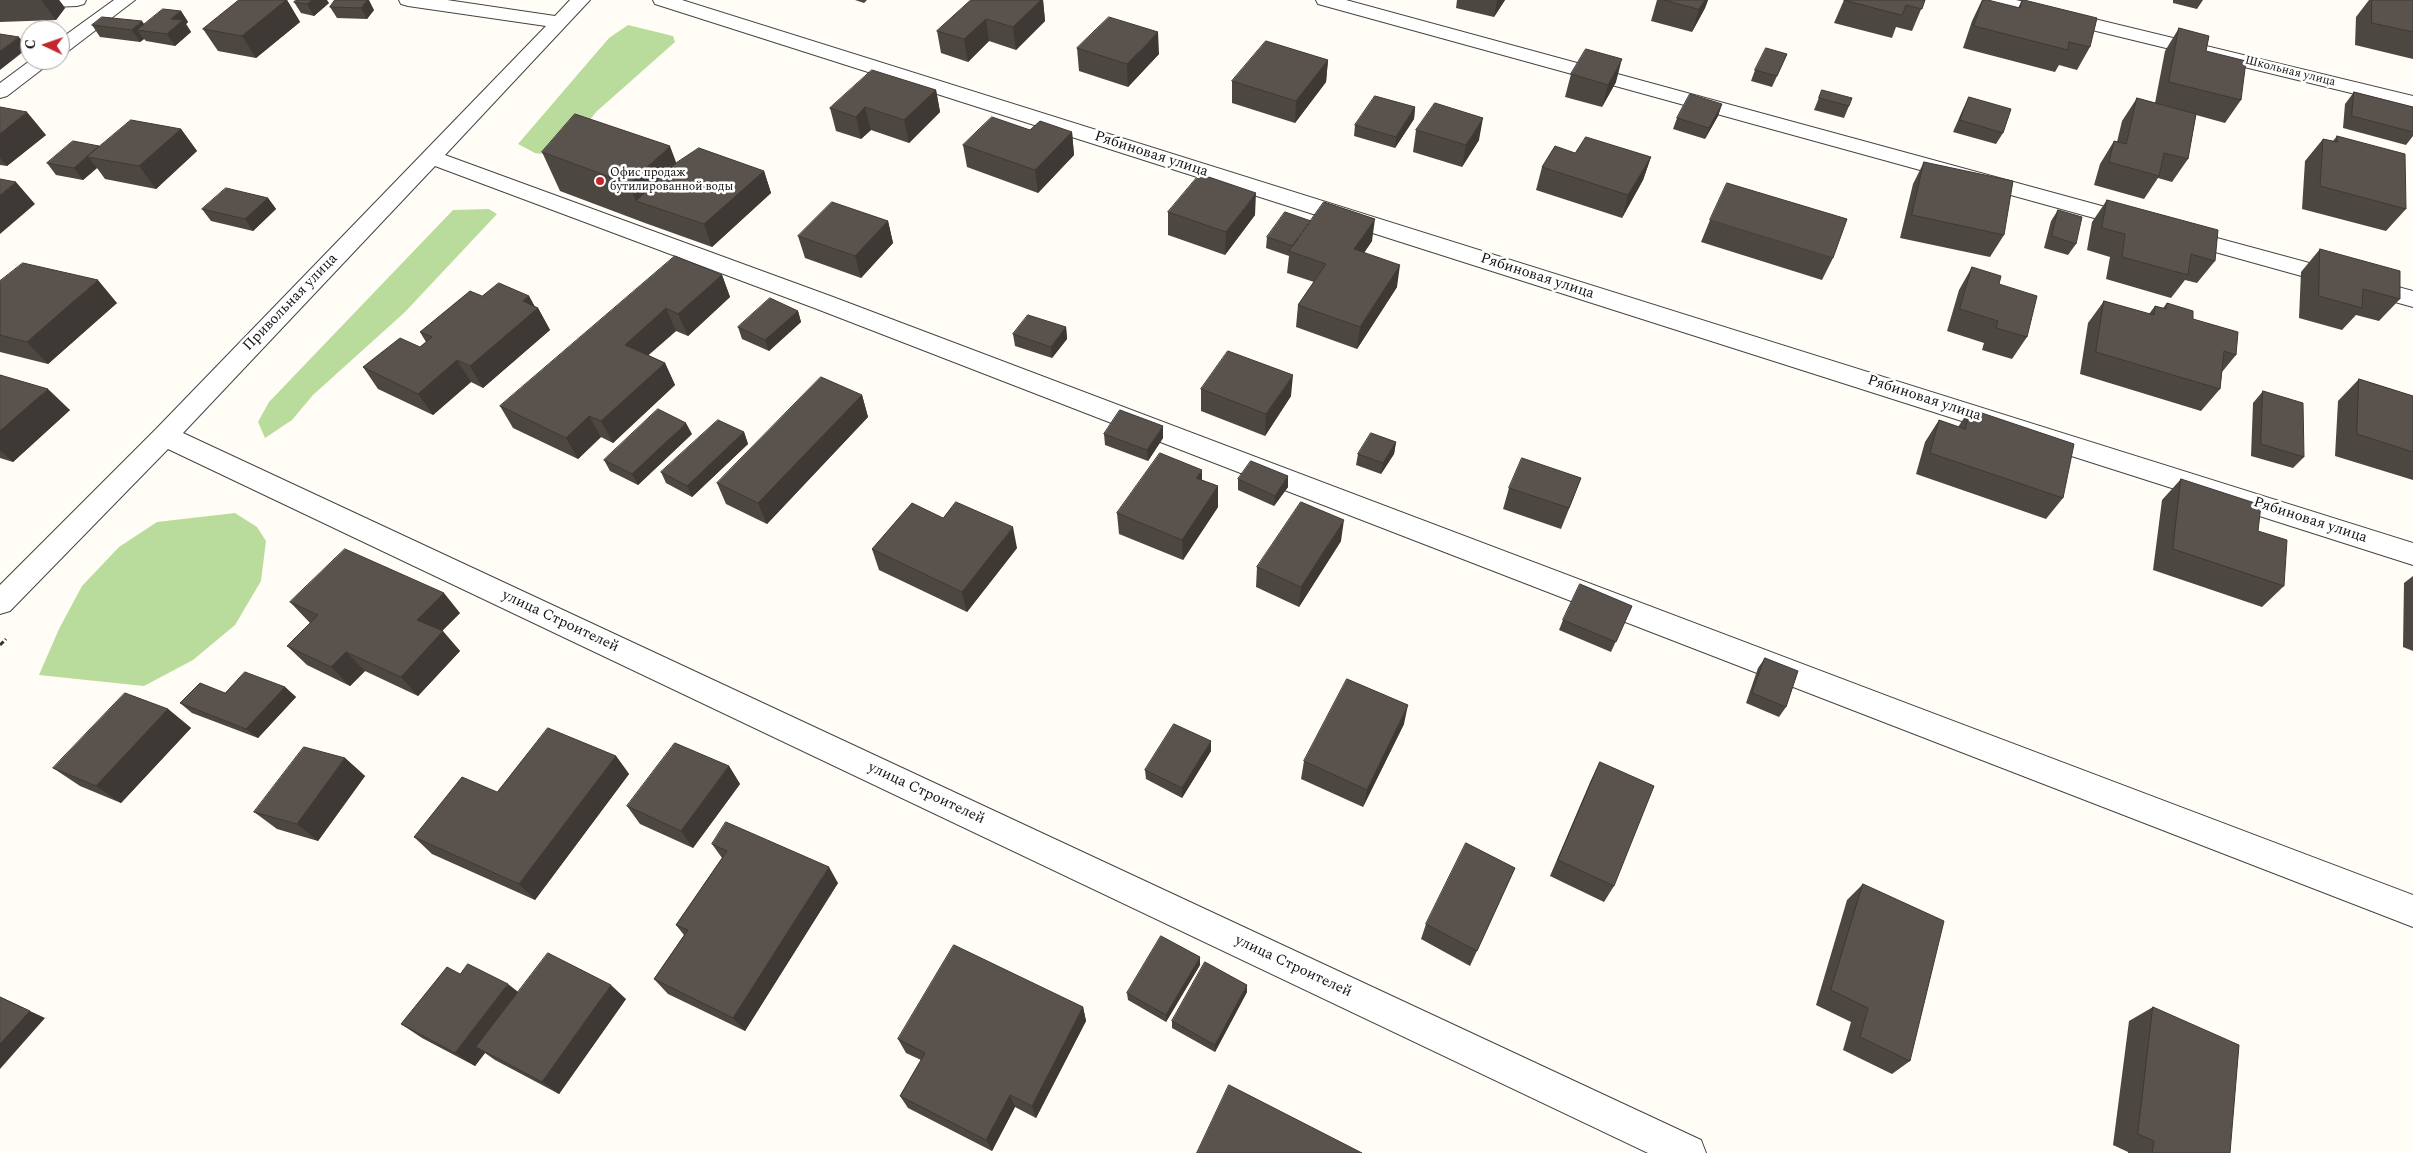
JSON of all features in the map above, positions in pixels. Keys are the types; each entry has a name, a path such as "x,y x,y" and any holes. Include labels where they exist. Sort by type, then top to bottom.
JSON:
{"street":[{"path":"0,3 77,0"},
{"path":"70,41 126,0"},
{"path":"408,0 560,22"},
{"name":"Привольная улица","path":"0,603 165,436 581,0"},
{"name":"Рябиновая улица","path":"662,0 2413,554"},
{"path":"1325,0 2413,299"},
{"name":"Школьная улица","path":"1992,0 2413,102"},
{"path":"0,92 30,70"},
{"path":"430,157 825,303 2413,911"},
{"name":"улица Строителей","path":"165,436 1688,1153"}],"green space":[{"path":"628,25 673,36 675,42 596,112 582,130 549,155 535,153 518,144 609,38"},
{"path":"489,209 497,214 405,312 313,395 292,420 265,438 258,422 269,402 453,210"},
{"path":"235,513 257,527 266,541 261,581 235,625 193,660 144,686 39,675 59,629 82,586 119,547 157,522"}],"building":[{"path":"239,0 286,0 242,36 203,29"},
{"path":"296,0 312,0 307,4 294,2"},
{"path":"335,0 367,0 361,8 330,7"},
{"path":"971,0 1041,0 1013,27 986,19 964,39 937,31"},
{"path":"1664,0 1705,0 1699,9"},
{"path":"1844,0 1925,0 1922,9 1906,5 1902,15"},
{"path":"1983,0 2020,8 2022,0 2024,0 2097,18 2090,47 2069,42 2068,50 1974,26"},
{"path":"2372,0 2413,0 2413,32 2372,23"},
{"path":"163,9 181,11 171,19 183,20 167,34 137,30"},
{"path":"102,17 142,21 132,30 92,25"},
{"path":"1109,17 1158,32 1127,64 1077,48"},
{"path":"2179,28 2209,36 2206,51 2246,61 2241,100 2169,82"},
{"path":"0,34 19,37 0,51"},
{"path":"1266,41 1328,60 1296,101 1232,81"},
{"path":"1766,48 1787,54 1777,76 1755,70"},
{"path":"1586,49 1622,59 1608,85 1571,74"},
{"path":"872,70 936,90 904,120 865,107 856,117 830,108"},
{"path":"1822,90 1852,98 1849,106 1819,98"},
{"path":"2354,92 2413,107 2413,132 2352,116"},
{"path":"1690,94 1722,104 1709,128 1677,118"},
{"path":"1375,96 1415,107 1396,137 1355,125"},
{"path":"1969,97 2011,109 2003,133 1960,120"},
{"path":"2137,98 2196,114 2188,159 2164,153 2159,176 2109,162 2114,141 2126,144"},
{"path":"1435,103 1483,118 1466,145 1416,130"},
{"path":"0,107 27,112 0,134"},
{"path":"575,114 670,146 629,184 542,152"},
{"path":"992,117 1030,130 1040,121 1072,132 1035,170 963,145"},
{"path":"131,120 181,129 139,166 87,157"},
{"path":"2337,136 2405,154 2406,209 2320,186 2323,139 2337,142"},
{"path":"1586,137 1651,157 1628,195 1542,167 1555,146 1575,153"},
{"path":"73,141 99,146 74,168 47,163"},
{"path":"699,148 764,171 704,224 636,201 676,163"},
{"path":"1924,162 2013,181 2004,235 1912,215"},
{"path":"1200,174 1256,193 1226,232 1168,212"},
{"path":"0,179 16,182 0,195"},
{"path":"1727,183 1847,219 1833,258 1710,220"},
{"path":"226,188 268,198 245,219 202,209"},
{"path":"2107,200 2218,230 2215,261 2191,254 2188,275 2122,257 2125,234 2102,228"},
{"path":"832,202 888,221 855,256 798,236"},
{"path":"1324,202 1375,219 1354,249 1400,265 1360,327 1298,305 1326,264 1289,251"},
{"path":"2058,210 2082,217 2076,244 2052,236"},
{"path":"1285,212 1311,221 1293,246 1267,237"},
{"path":"2320,249 2400,271 2400,299 2363,289 2362,308 2319,296"},
{"path":"675,256 722,275 678,314 666,308 625,345 665,363 601,421 589,416 566,438 500,406"},
{"path":"23,263 98,280 27,342 0,335 0,281"},
{"path":"1972,267 2001,276 1999,284 2037,296 2027,337 1996,328 1998,321 1960,309"},
{"path":"499,283 529,296 523,301 538,308 470,366 457,360 418,394 363,367 400,338 420,347 432,337 420,332 470,291 482,296"},
{"path":"770,298 798,311 765,340 738,327"},
{"path":"2104,301 2154,315 2155,306 2166,309 2167,303 2193,311 2193,319 2238,332 2236,355 2224,351 2220,389 2096,352"},
{"path":"1028,315 1066,327 1051,347 1013,334"},
{"path":"1228,351 1293,375 1266,414 1201,389"},
{"path":"0,375 48,389 0,431"},
{"path":"821,377 862,395 758,503 717,483"},
{"path":"2359,379 2413,396 2413,452 2357,434"},
{"path":"2263,391 2303,403 2304,457 2261,444"},
{"path":"658,409 686,423 632,474 604,460"},
{"path":"1970,409 2074,444 2063,498 1930,453 1939,420 1965,429"},
{"path":"1120,410 1163,426 1147,450 1104,434"},
{"path":"718,420 744,432 687,486 661,472"},
{"path":"1371,433 1396,442 1383,463 1358,454"},
{"path":"1160,453 1202,470 1196,478 1218,486 1182,540 1117,513"},
{"path":"1522,458 1581,478 1569,508 1509,488"},
{"path":"1251,461 1288,476 1275,496 1238,479"},
{"path":"2181,479 2261,505 2258,531 2287,540 2284,586 2173,549"},
{"path":"956,502 1013,527 962,592 872,549 912,503 943,518"},
{"path":"1301,502 1344,520 1301,587 1257,567"},
{"path":"345,549 444,593 417,620 443,631 401,677 346,652 331,667 287,646 318,615 290,602"},
{"path":"1580,584 1632,606 1616,642 1563,620"},
{"path":"1765,658 1798,671 1786,707 1752,693"},
{"path":"245,672 285,687 246,729 180,703 200,683 225,693"},
{"path":"1347,679 1408,705 1367,790 1304,761"},
{"path":"125,693 168,709 96,786 53,768"},
{"path":"1174,724 1211,741 1182,788 1145,770"},
{"path":"548,728 616,756 519,884 414,837 462,777 497,792"},
{"path":"675,743 729,766 681,831 627,806"},
{"path":"304,747 345,758 297,824 254,812"},
{"path":"1600,762 1654,786 1614,886 1558,860"},
{"path":"726,822 829,867 733,1018 654,979 688,930 676,925 727,851 712,844"},
{"path":"1466,843 1515,868 1477,951 1426,924"},
{"path":"1863,884 1944,921 1910,1061 1860,1037 1868,1008 1831,990"},
{"path":"1161,936 1200,957 1166,1015 1127,993"},
{"path":"954,945 1083,1007 1032,1106 1010,1095 986,1140 900,1096 925,1053 898,1039"},
{"path":"548,953 611,985 542,1082 476,1047"},
{"path":"1205,962 1247,985 1215,1045 1172,1021"},
{"path":"468,964 508,984 455,1053 401,1024 447,967 460,974"},
{"path":"0,997 30,1011 0,1044"},
{"path":"2153,1007 2239,1045 2230,1153 2152,1153 2154,1141 2138,1134"},
{"path":"1229,1085 1362,1153 1197,1153"}],"place":[{"name":"Офис продаж бутилированной воды","path":"600,181"}]}
